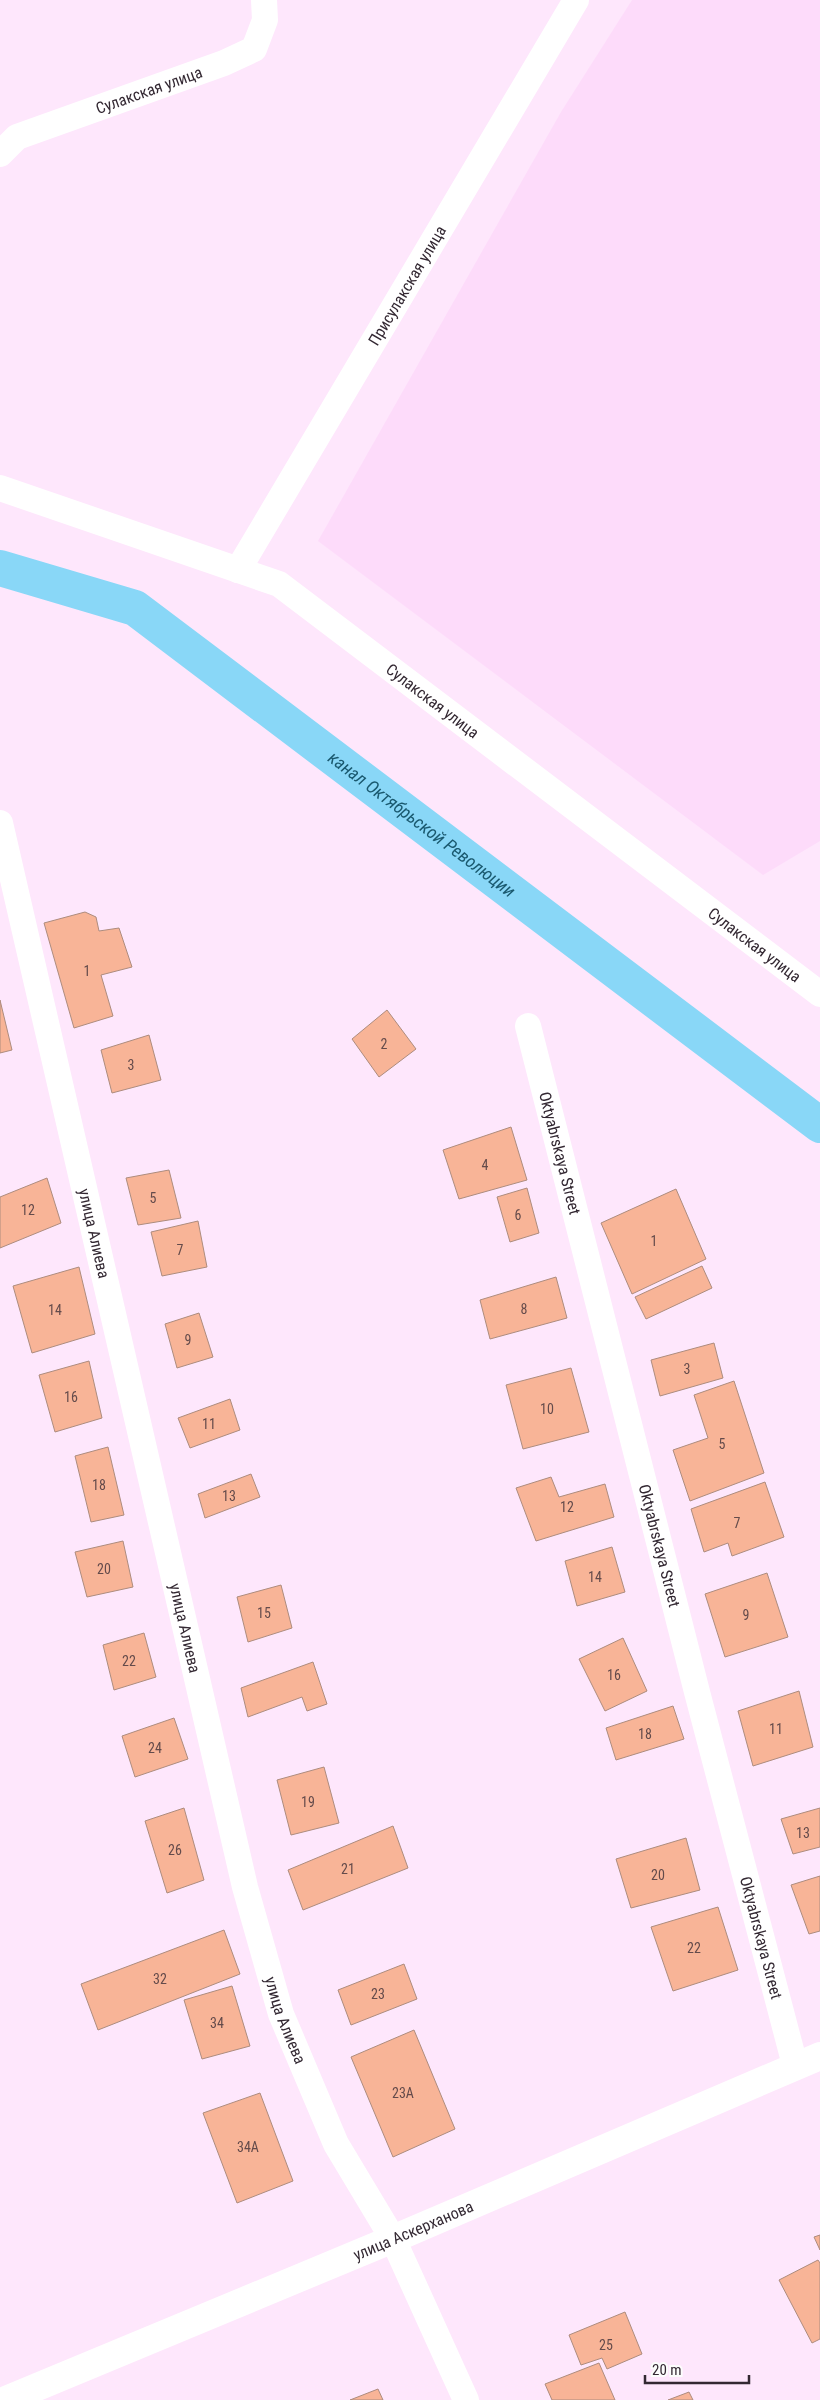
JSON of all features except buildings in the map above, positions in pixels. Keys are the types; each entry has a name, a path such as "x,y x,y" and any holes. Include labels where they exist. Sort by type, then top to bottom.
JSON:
{"street":[{"name":"Сулакская улица","path":"0,154 17,137 224,63 254,49 265,20 264,0"},
{"name":"Присулакская улица","path":"238,570 576,0"},
{"name":"Сулакская улица","path":"0,488 279,584 820,994"},
{"name":"улица Алиева","path":"0,823 247,1896 281,2014 332,2136 393,2239 466,2400"},
{"name":"Oktyabrskaya Street","path":"528,1026 697,1692 795,2066"},
{"name":"улица Аскерханова","path":"6,2400 393,2239 820,2056"}],"shaded area":[{"path":"632,0 820,0 820,841 763,875 318,541 561,112"}],"waterway":[{"name":"канал Октябрьской Революции","path":"0,568 135,608 820,1125"}]}
